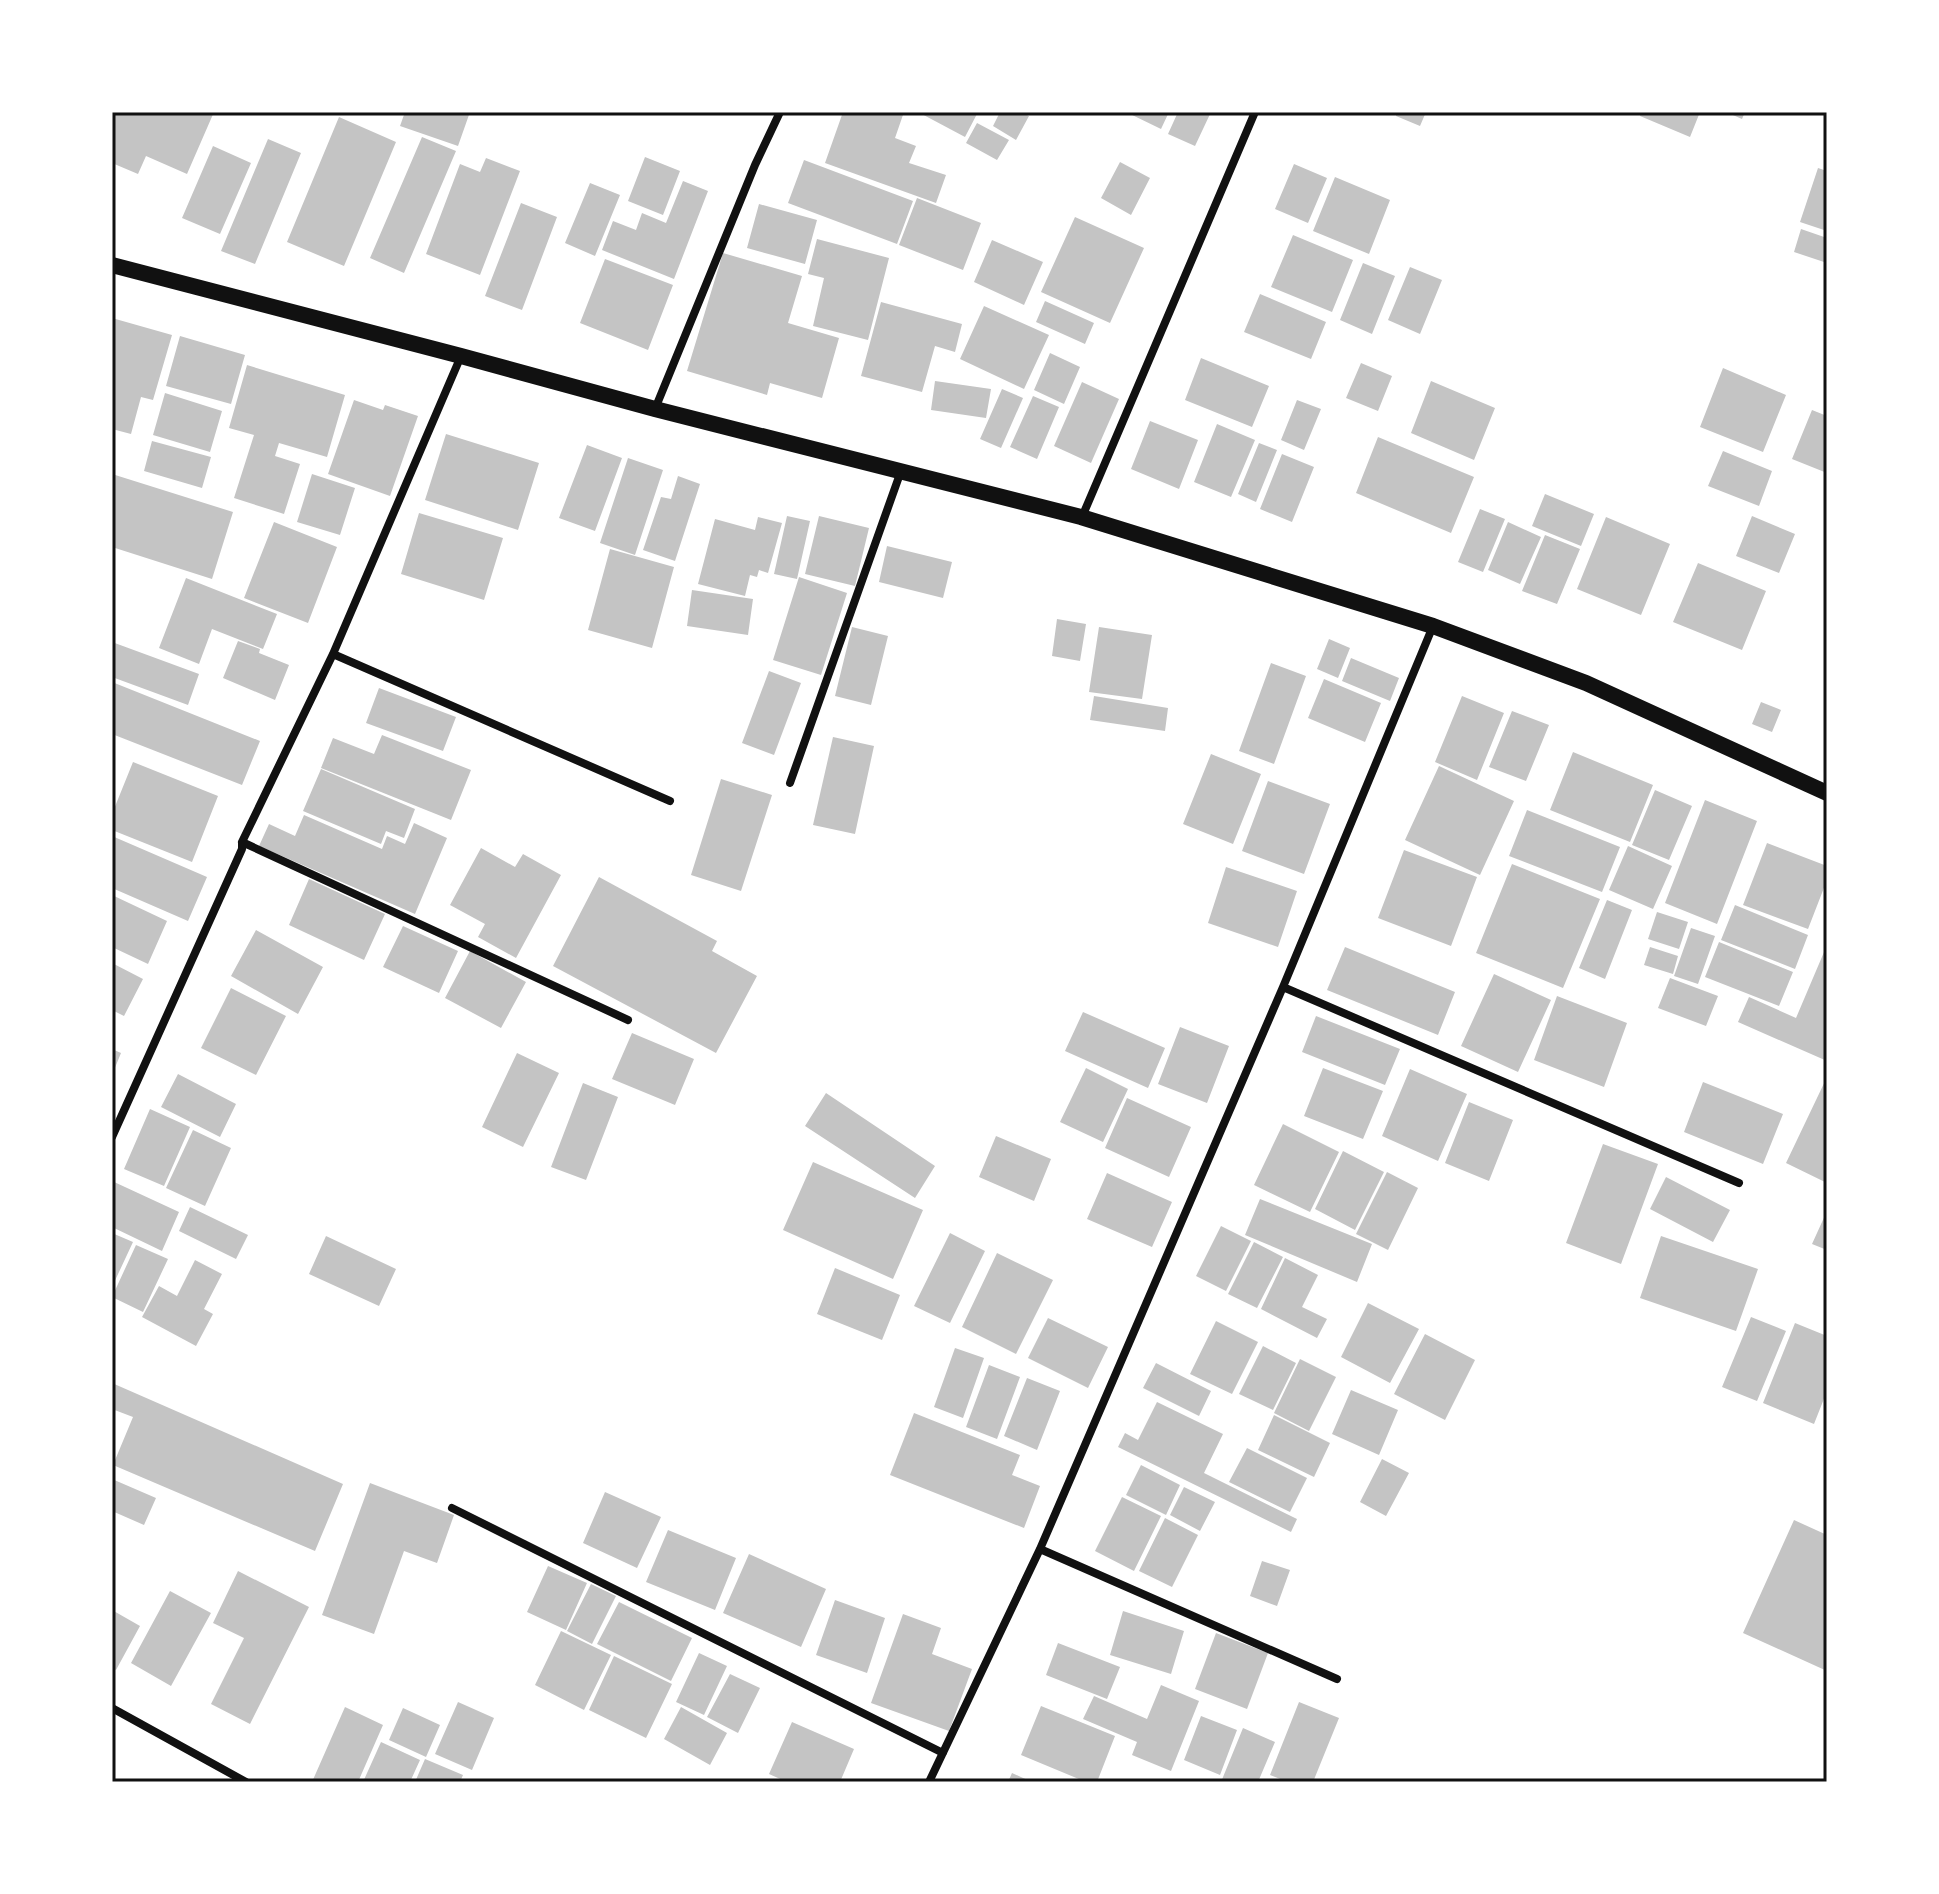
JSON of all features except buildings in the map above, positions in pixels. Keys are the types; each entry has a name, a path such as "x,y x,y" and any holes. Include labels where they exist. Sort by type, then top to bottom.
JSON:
{"main road":[{"path":"112,265 655,409 1081,517 1433,626 1586,683 1827,793"}],"street":[{"path":"655,409 755,165 780,112"},
{"path":"1081,517 1255,112"},
{"path":"112,1137 242,849 242,842 333,654 461,356"},
{"path":"790,783 901,471"},
{"path":"929,1782 1040,1549 1283,987 1433,626"},
{"path":"333,654 670,801"},
{"path":"242,842 628,1020"},
{"path":"1283,987 1739,1183"},
{"path":"452,1508 943,1753"},
{"path":"1040,1549 1337,1679"},
{"path":"112,1708 246,1782"}]}
